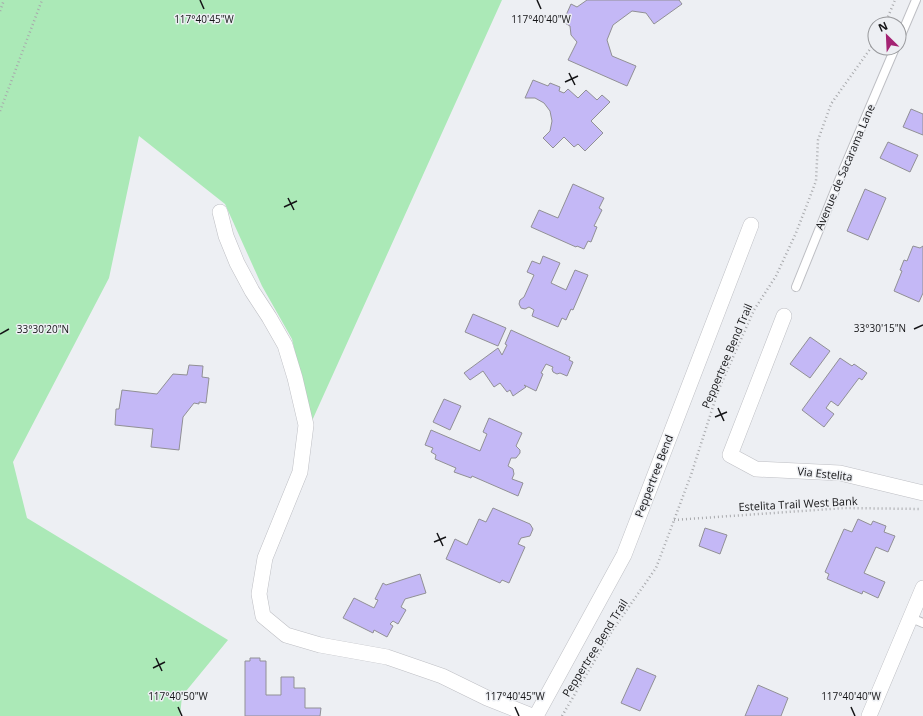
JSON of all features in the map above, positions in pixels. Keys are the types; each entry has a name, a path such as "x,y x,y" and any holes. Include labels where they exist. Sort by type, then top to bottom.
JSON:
{"street":[{"path":"220,212 226,236 237,263 285,345 295,378 306,425 300,472 265,558 259,594 263,616 286,635 320,645 386,657 442,676 487,698 532,716"},
{"name":"Peppertree Bend","path":"536,716 624,555 751,225"},
{"name":"Via Estelita","path":"784,316 730,455 756,469 840,473 923,493"},
{"path":"870,716 917,620 923,588"}],"lane":[{"path":"907,21 916,0"},
{"name":"Avenue de Sacarama Lane","path":"796,287 844,168 893,56"}],"path":[{"path":"0,11 4,0"},
{"path":"0,112 42,0"},
{"path":"888,16 895,0"},
{"name":"Peppertree Bend Trail","path":"562,716 612,631 656,568 691,475 718,391 754,310 776,276 796,233 816,181 818,140 831,104 867,53"},
{"name":"Estelita Trail West Bank","path":"674,520 844,508 923,510"}],"green space":[{"path":"0,0 502,0 311,423 292,339 262,286 225,204 139,136 109,278 13,462 27,518 228,640 182,696 180,716 0,716"}],"building":[{"path":"587,0 679,0 682,4 654,24 646,13 632,11 613,25 607,40 612,56 636,66 627,86 568,60 577,42 571,35 570,26 563,22 571,4 577,7"},
{"path":"533,80 548,86 550,83 560,87 559,91 564,93 568,89 578,98 586,90 597,100 602,95 610,102 591,121 603,133 585,151 578,144 574,147 564,137 553,148 543,138 550,131 552,121 550,111 544,103 535,98 525,98"},
{"path":"911,109 923,114 923,135 903,127"},
{"path":"888,142 918,155 910,172 880,158"},
{"path":"573,184 604,198 599,208 602,210 594,226 597,227 591,242 588,241 584,249 577,246 576,247 531,227 539,210 558,218"},
{"path":"865,189 886,198 868,240 847,231"},
{"path":"913,246 920,248 923,246 923,293 919,302 894,291 902,271 900,270 904,260 907,261"},
{"path":"543,256 560,263 551,283 566,290 575,270 588,275 573,310 571,309 566,320 562,318 558,327 532,316 534,310 529,307 525,309 521,308 519,304 520,300 524,297 534,275 527,272 532,261 540,264"},
{"path":"473,314 506,328 498,346 465,332"},
{"path":"511,330 570,357 569,360 573,362 567,376 553,372 553,367 546,364 541,373 543,374 536,391 524,385 526,387 513,396 510,390 507,392 500,383 494,387 483,371 470,380 464,373 498,348 502,355 507,345 505,344"},
{"path":"810,337 830,351 810,378 790,364"},
{"path":"840,358 852,366 854,364 867,373 862,380 859,378 838,406 831,401 826,408 834,414 824,427 802,410"},
{"path":"189,365 203,366 202,377 209,378 206,403 194,403 183,417 179,450 151,447 153,429 115,425 116,409 119,409 122,390 157,394 173,374 187,375"},
{"path":"444,399 461,406 450,430 433,422"},
{"path":"489,418 522,433 516,446 520,450 520,453 516,458 511,458 508,466 513,469 514,474 512,479 523,483 518,496 472,476 471,478 454,472 456,468 435,459 436,455 431,452 433,448 425,445 431,430 480,451 487,434 483,432"},
{"path":"493,508 530,524 533,529 530,536 521,538 518,544 525,547 509,583 502,580 500,583 446,559 455,539 467,545 479,519 486,522"},
{"path":"858,519 871,525 873,521 886,526 884,532 895,536 888,552 876,547 864,573 885,582 878,598 863,591 862,594 827,579 829,574 825,572 844,529 852,532"},
{"path":"705,528 727,535 720,554 699,546"},
{"path":"420,574 426,593 405,599 401,607 406,610 398,624 393,621 390,624 393,626 387,637 374,630 373,633 343,618 354,598 374,608 378,600 375,599 383,583 386,585"},
{"path":"250,658 260,658 260,661 266,661 266,695 281,695 281,677 294,677 294,688 305,688 305,708 321,708 320,716 245,716 245,661 250,661"},
{"path":"637,668 656,676 640,711 621,703"},
{"path":"758,685 788,698 781,716 745,716"}]}
